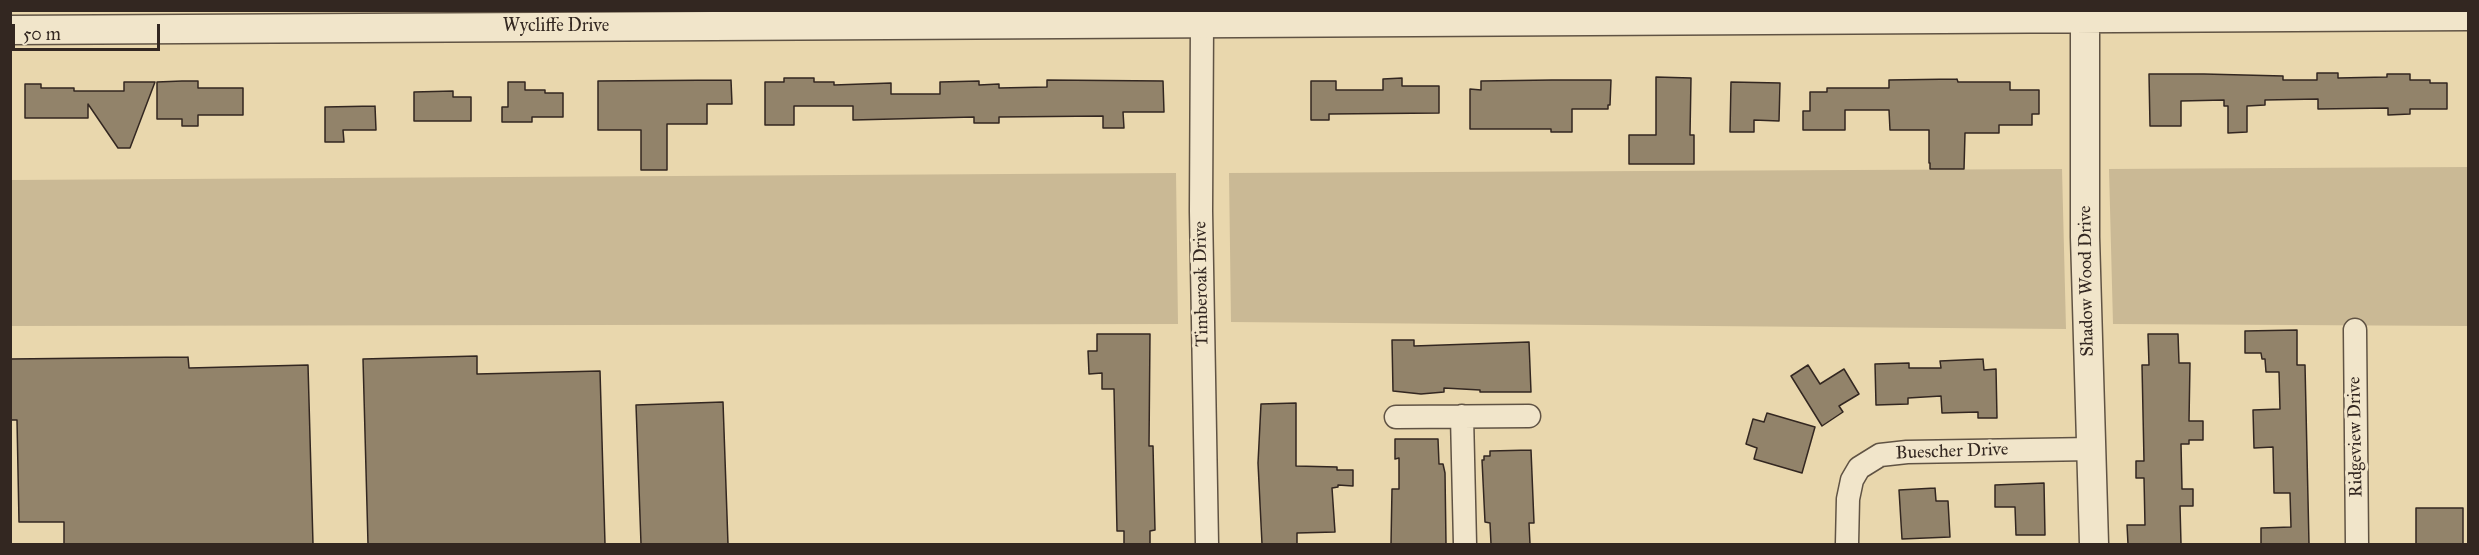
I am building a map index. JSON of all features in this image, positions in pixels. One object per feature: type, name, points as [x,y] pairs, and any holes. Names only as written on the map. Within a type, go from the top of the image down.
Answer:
[{"type":"street","name":"Wycliffe Drive","points":[[10,30],[277,19],[1202,23],[2469,16]]},
{"type":"street","name":"Shadow Wood Drive","points":[[2085,18],[2085,237],[2094,544]]},
{"type":"street","name":"Timberoak Drive","points":[[1202,23],[1201,211],[1207,544]]},
{"type":"street","name":"Ridgeview Drive","points":[[2355,330],[2357,544]]},
{"type":"street","points":[[1462,416],[1465,544]]},
{"type":"street","points":[[1396,417],[1529,416]]},
{"type":"street","name":"Buescher Drive","points":[[1847,544],[1848,499],[1852,480],[1859,468],[1880,455],[1907,452],[2092,449]]},
{"type":"shaded area","points":[[2468,167],[2468,326],[2113,324],[2109,169]]},
{"type":"shaded area","points":[[2062,169],[2066,329],[1231,322],[1229,173]]},
{"type":"shaded area","points":[[1176,173],[1178,324],[11,326],[11,180]]},
{"type":"building","points":[[2317,73],[2338,73],[2338,78],[2410,74],[2410,80],[2447,83],[2447,109],[2410,109],[2410,114],[2388,115],[2388,108],[2318,109],[2318,99],[2265,100],[2265,105],[2247,106],[2247,132],[2228,133],[2228,106],[2224,106],[2224,100],[2181,101],[2181,126],[2150,126],[2149,74],[2283,76],[2283,80],[2317,80]]},
{"type":"building","points":[[1656,77],[1691,78],[1690,135],[1694,135],[1694,164],[1629,164],[1629,135],[1656,135]]},
{"type":"building","points":[[784,78],[814,78],[814,82],[834,82],[834,85],[891,83],[891,94],[940,94],[940,82],[979,81],[979,85],[999,84],[999,88],[1047,87],[1047,80],[1163,81],[1164,112],[1123,112],[1124,128],[1103,128],[1103,116],[999,117],[999,123],[974,123],[974,117],[853,120],[853,106],[794,106],[794,125],[765,125],[765,82],[784,82]]},
{"type":"building","points":[[1402,78],[1402,86],[1439,86],[1439,113],[1329,114],[1329,120],[1311,120],[1311,81],[1336,81],[1336,90],[1383,90],[1383,79]]},
{"type":"building","points":[[1957,79],[1958,82],[2010,82],[2010,90],[2039,90],[2039,114],[2032,114],[2032,125],[1999,125],[1999,133],[1965,133],[1964,169],[1930,169],[1929,130],[1890,130],[1889,110],[1845,110],[1845,130],[1803,130],[1803,111],[1810,111],[1810,92],[1827,92],[1827,88],[1889,88],[1889,80]]},
{"type":"building","points":[[731,80],[732,104],[707,104],[707,124],[667,124],[667,170],[641,170],[641,130],[598,130],[598,81]]},
{"type":"building","points":[[1611,80],[1610,105],[1608,109],[1572,109],[1572,132],[1551,132],[1551,129],[1470,129],[1470,89],[1481,90],[1481,81]]},
{"type":"building","points":[[198,81],[198,88],[243,88],[243,115],[198,115],[198,126],[182,126],[182,119],[157,119],[157,82]]},
{"type":"building","points":[[124,82],[155,82],[130,148],[118,148],[88,104],[88,118],[25,118],[25,84],[41,84],[41,88],[74,88],[74,91],[124,91]]},
{"type":"building","points":[[508,82],[525,82],[525,90],[563,93],[563,117],[532,117],[532,122],[502,122],[502,107],[508,107]]},
{"type":"building","points":[[1731,82],[1780,83],[1779,121],[1754,120],[1754,132],[1730,132]]},
{"type":"building","points":[[453,91],[453,97],[471,97],[471,121],[414,121],[414,92]]},
{"type":"building","points":[[375,106],[376,130],[343,130],[344,142],[325,142],[325,107]]},
{"type":"building","points":[[2297,330],[2297,365],[2305,365],[2309,544],[2261,544],[2261,528],[2291,527],[2290,493],[2274,493],[2273,447],[2254,448],[2253,410],[2280,409],[2279,372],[2266,372],[2265,359],[2262,359],[2261,353],[2245,353],[2245,331]]},
{"type":"building","points":[[1097,334],[1150,334],[1149,446],[1153,446],[1155,530],[1150,531],[1150,544],[1124,544],[1124,531],[1117,531],[1114,389],[1102,389],[1102,373],[1089,374],[1088,351],[1097,351]]},
{"type":"building","points":[[2148,334],[2178,334],[2179,363],[2190,363],[2189,421],[2203,421],[2203,440],[2189,440],[2189,444],[2181,444],[2182,489],[2193,489],[2193,506],[2180,506],[2181,544],[2128,544],[2127,525],[2145,525],[2144,478],[2136,478],[2136,461],[2144,461],[2142,365],[2149,365]]},
{"type":"building","points":[[1392,340],[1414,340],[1414,346],[1529,342],[1531,392],[1480,392],[1480,390],[1444,388],[1444,392],[1421,394],[1393,391]]},
{"type":"building","points":[[477,356],[477,374],[600,371],[605,544],[368,544],[363,359]]},
{"type":"building","points":[[188,357],[189,368],[308,365],[313,544],[64,544],[64,522],[19,522],[17,420],[10,420],[10,359]]},
{"type":"building","points":[[1983,359],[1984,370],[1996,369],[1997,418],[1978,418],[1978,412],[1942,413],[1941,396],[1908,398],[1908,404],[1876,405],[1875,364],[1909,363],[1909,368],[1941,368],[1940,361]]},
{"type":"building","points":[[1808,365],[1820,384],[1844,369],[1859,394],[1839,406],[1843,412],[1822,426],[1791,376]]},
{"type":"building","points":[[723,402],[728,544],[641,544],[636,405]]},
{"type":"building","points":[[1296,403],[1296,466],[1337,467],[1337,470],[1353,470],[1353,486],[1338,485],[1332,488],[1335,532],[1297,533],[1297,544],[1262,544],[1258,463],[1261,404]]},
{"type":"building","points":[[1767,413],[1815,427],[1802,473],[1754,459],[1757,448],[1746,444],[1753,419],[1764,422]]},
{"type":"building","points":[[1395,439],[1438,439],[1439,464],[1443,464],[1445,473],[1446,544],[1391,544],[1392,489],[1399,489],[1399,458],[1395,459]]},
{"type":"building","points":[[1531,450],[1534,523],[1529,523],[1530,544],[1491,544],[1490,523],[1485,522],[1482,460],[1484,456],[1490,456],[1490,451]]},
{"type":"building","points":[[2044,483],[2045,535],[2016,535],[2015,507],[1995,507],[1995,485]]},
{"type":"building","points":[[1935,488],[1936,501],[1948,501],[1950,537],[1902,539],[1899,490]]},
{"type":"building","points":[[2416,508],[2463,508],[2463,544],[2416,544]]}]
